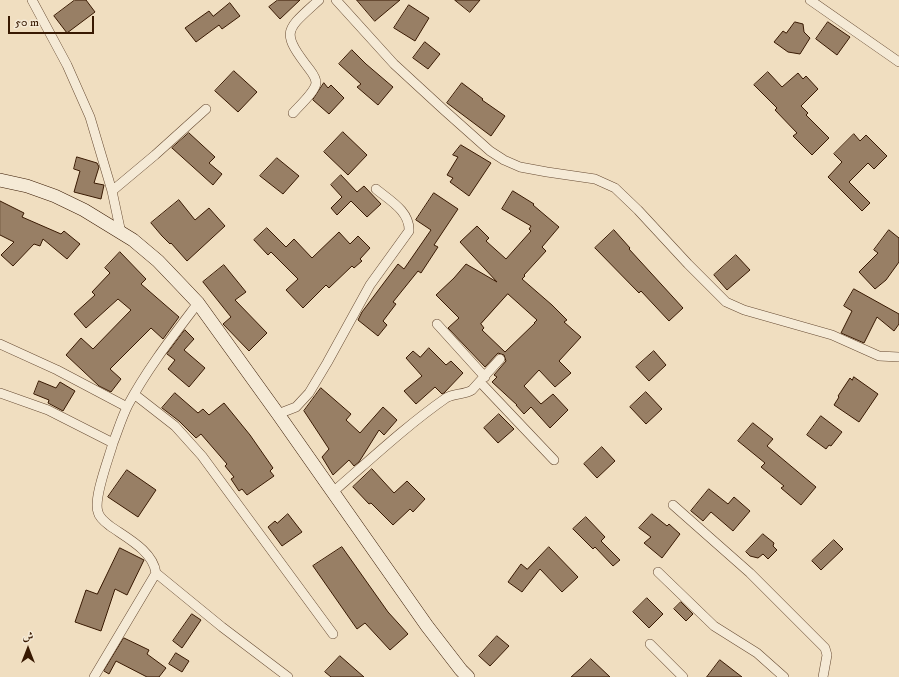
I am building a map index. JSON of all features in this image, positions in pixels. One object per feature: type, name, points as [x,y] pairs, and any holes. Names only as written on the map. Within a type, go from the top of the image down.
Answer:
[{"type":"main road","points":[[0,180],[27,186],[55,196],[84,210],[133,240],[158,261],[198,303],[427,626],[468,677]]},
{"type":"street","points":[[32,0],[66,65],[90,117],[112,191],[121,233]]},
{"type":"street","points":[[293,113],[315,88],[316,82],[314,75],[294,49],[290,37],[290,30],[293,24],[319,0]]},
{"type":"street","points":[[336,0],[394,64],[444,110],[504,160],[520,167],[595,179],[614,188],[638,210],[726,302],[744,310],[832,335],[878,356],[899,357]]},
{"type":"street","points":[[810,0],[899,62]]},
{"type":"street","points":[[112,191],[206,109]]},
{"type":"street","points":[[278,414],[296,407],[309,393],[370,285],[409,230],[407,217],[400,208],[376,189]]},
{"type":"street","points":[[198,303],[168,343],[127,407],[99,490],[97,501],[98,513],[106,523],[143,550],[152,560],[156,573],[222,627],[288,677]]},
{"type":"street","points":[[437,324],[554,460]]},
{"type":"street","points":[[0,344],[57,370],[127,407]]},
{"type":"street","points":[[333,492],[413,422],[448,397],[467,394],[483,379],[500,359]]},
{"type":"street","points":[[0,392],[48,410],[114,443]]},
{"type":"street","points":[[134,394],[175,426],[202,456],[333,634]]},
{"type":"street","points":[[673,505],[750,574],[825,648],[827,655],[823,677]]},
{"type":"street","points":[[658,572],[714,626],[757,654],[784,677]]},
{"type":"street","points":[[94,677],[156,573]]},
{"type":"street","points":[[650,644],[683,677]]},
{"type":"building","points":[[75,0],[86,0],[95,12],[67,33],[54,16]]},
{"type":"building","points":[[278,0],[300,0],[280,19],[269,7]]},
{"type":"building","points":[[357,0],[400,0],[375,21]]},
{"type":"building","points":[[455,0],[480,0],[470,12]]},
{"type":"building","points":[[230,3],[240,16],[222,29],[219,25],[196,42],[185,28],[209,11],[213,16]]},
{"type":"building","points":[[409,5],[429,18],[415,41],[394,28]]},
{"type":"building","points":[[795,22],[803,24],[804,32],[810,38],[800,54],[788,52],[774,42],[783,31],[786,33]]},
{"type":"building","points":[[828,22],[850,37],[837,55],[816,39]]},
{"type":"building","points":[[425,42],[440,54],[428,69],[413,58]]},
{"type":"building","points":[[352,50],[393,87],[378,105],[357,87],[361,84],[339,64]]},
{"type":"building","points":[[234,71],[257,92],[238,112],[215,91]]},
{"type":"building","points":[[768,72],[782,87],[798,73],[803,79],[806,76],[818,89],[801,106],[808,113],[806,115],[829,138],[812,155],[793,136],[797,133],[775,110],[777,108],[754,85]]},
{"type":"building","points":[[324,83],[328,88],[331,85],[344,98],[329,114],[313,100]]},
{"type":"building","points":[[462,83],[483,99],[482,100],[505,116],[491,136],[447,103]]},
{"type":"building","points":[[343,132],[367,155],[348,175],[324,152]]},
{"type":"building","points":[[189,133],[215,157],[209,163],[222,174],[213,185],[172,148]]},
{"type":"building","points":[[854,134],[860,141],[866,135],[887,156],[874,169],[868,163],[849,182],[870,203],[862,211],[828,177],[842,162],[834,154]]},
{"type":"building","points":[[461,145],[491,163],[469,196],[450,182],[453,178],[447,175],[458,157],[453,155]]},
{"type":"building","points":[[77,157],[97,163],[99,167],[94,183],[104,185],[101,199],[74,192],[80,171],[74,169]]},
{"type":"building","points":[[277,158],[299,176],[283,194],[260,176]]},
{"type":"building","points":[[341,175],[357,192],[364,186],[381,204],[367,217],[351,201],[337,215],[331,208],[342,197],[331,185]]},
{"type":"building","points":[[513,191],[534,204],[533,205],[559,227],[542,247],[546,251],[522,279],[552,305],[567,320],[564,322],[581,337],[559,361],[571,373],[555,387],[539,370],[524,386],[541,404],[553,394],[568,410],[550,428],[531,407],[524,414],[517,405],[492,382],[497,377],[494,375],[506,361],[504,355],[498,353],[485,367],[448,328],[459,318],[436,295],[466,264],[497,282],[460,242],[477,226],[489,238],[486,241],[506,259],[531,231],[529,229],[531,226],[502,209]],"holes":[[[508,294],[537,320],[505,352],[482,330],[484,328],[481,324]]]},
{"type":"building","points":[[434,193],[458,209],[434,245],[438,247],[421,273],[418,271],[393,302],[396,304],[383,321],[387,325],[378,336],[358,320],[362,312],[398,264],[404,269],[431,230],[416,220]]},
{"type":"building","points":[[179,200],[195,220],[209,208],[225,226],[187,261],[151,223]]},
{"type":"building","points":[[0,201],[24,213],[22,217],[61,234],[64,231],[80,244],[67,259],[43,239],[40,246],[34,244],[13,266],[1,255],[14,242],[0,235]]},
{"type":"building","points":[[267,228],[286,247],[294,239],[312,258],[339,232],[350,244],[358,236],[370,248],[360,259],[362,261],[354,268],[352,266],[329,288],[326,285],[303,308],[286,290],[298,279],[271,252],[268,255],[254,240]]},
{"type":"building","points":[[614,230],[630,248],[629,249],[683,308],[669,321],[641,291],[639,293],[595,248]]},
{"type":"building","points":[[889,230],[899,238],[899,262],[886,280],[875,289],[859,272],[878,253],[874,250]]},
{"type":"building","points":[[120,252],[146,279],[141,284],[179,317],[163,339],[151,328],[110,369],[121,379],[111,392],[99,386],[66,355],[81,338],[93,349],[131,310],[118,299],[86,328],[74,314],[95,295],[92,292],[110,273],[105,268]]},
{"type":"building","points":[[736,255],[750,270],[727,290],[714,275]]},
{"type":"building","points":[[224,265],[246,292],[235,300],[267,333],[249,351],[223,324],[231,317],[203,282]]},
{"type":"building","points":[[854,289],[899,314],[899,324],[894,331],[877,317],[864,343],[841,333],[852,311],[844,306]]},
{"type":"building","points":[[185,330],[194,339],[184,350],[205,368],[189,387],[168,369],[175,360],[167,354]]},
{"type":"building","points":[[429,348],[446,365],[451,361],[463,373],[444,393],[442,394],[435,387],[416,404],[404,391],[422,376],[406,358],[413,351],[420,357]]},
{"type":"building","points":[[654,351],[666,365],[649,381],[636,367]]},
{"type":"building","points":[[854,377],[878,394],[859,422],[834,405],[850,378],[852,380]]},
{"type":"building","points":[[39,381],[56,388],[60,382],[75,391],[63,411],[48,403],[49,400],[34,394]]},
{"type":"building","points":[[321,388],[351,414],[346,420],[360,433],[383,407],[397,420],[384,435],[379,430],[359,462],[354,466],[349,460],[333,475],[322,457],[329,449],[304,411]]},
{"type":"building","points":[[646,392],[662,409],[646,424],[630,407]]},
{"type":"building","points":[[175,393],[198,413],[203,409],[209,415],[224,403],[250,435],[273,468],[270,471],[274,476],[247,495],[242,489],[239,491],[231,479],[234,477],[225,466],[227,464],[201,434],[196,438],[179,421],[162,408]]},
{"type":"building","points":[[499,414],[514,429],[498,443],[484,428]]},
{"type":"building","points":[[821,416],[842,432],[831,446],[829,445],[826,449],[807,435]]},
{"type":"building","points":[[753,423],[773,439],[767,446],[816,487],[801,505],[781,488],[784,486],[761,467],[765,463],[738,441]]},
{"type":"building","points":[[602,447],[615,461],[597,478],[584,464]]},
{"type":"building","points":[[372,469],[394,493],[407,481],[425,499],[413,512],[410,509],[393,525],[371,503],[369,504],[353,487]]},
{"type":"building","points":[[127,470],[156,490],[138,517],[108,497]]},
{"type":"building","points":[[709,489],[728,504],[734,497],[750,511],[733,531],[711,512],[703,521],[691,511]]},
{"type":"building","points":[[288,514],[302,532],[282,546],[268,527],[275,521],[277,523]]},
{"type":"building","points":[[652,514],[667,526],[669,524],[680,534],[662,558],[644,543],[651,537],[639,528]]},
{"type":"building","points":[[586,517],[605,537],[601,541],[620,560],[613,566],[595,547],[593,549],[573,529]]},
{"type":"building","points":[[763,534],[774,543],[773,546],[777,550],[768,559],[763,554],[758,558],[750,556],[746,552]]},
{"type":"building","points":[[834,540],[843,549],[821,570],[812,561]]},
{"type":"building","points":[[342,547],[388,612],[408,634],[390,650],[365,623],[357,629],[313,566]]},
{"type":"building","points":[[549,547],[578,577],[562,592],[540,569],[522,592],[508,582],[521,564],[527,569]]},
{"type":"building","points":[[120,548],[144,560],[127,595],[115,589],[101,631],[75,622],[86,590],[97,594]]},
{"type":"building","points":[[647,598],[663,614],[649,628],[633,612]]},
{"type":"building","points":[[681,602],[693,614],[686,621],[674,609]]},
{"type":"building","points":[[192,614],[201,620],[182,648],[173,641]]},
{"type":"building","points":[[497,636],[509,646],[490,666],[479,656]]},
{"type":"building","points":[[124,638],[149,650],[147,654],[166,668],[159,677],[147,677],[116,661],[109,674],[104,671]]},
{"type":"building","points":[[176,653],[189,661],[182,672],[169,664]]},
{"type":"building","points":[[340,656],[364,677],[331,677],[325,672]]},
{"type":"building","points":[[591,659],[610,677],[571,677],[580,669]]},
{"type":"building","points":[[720,660],[742,677],[707,677]]}]
